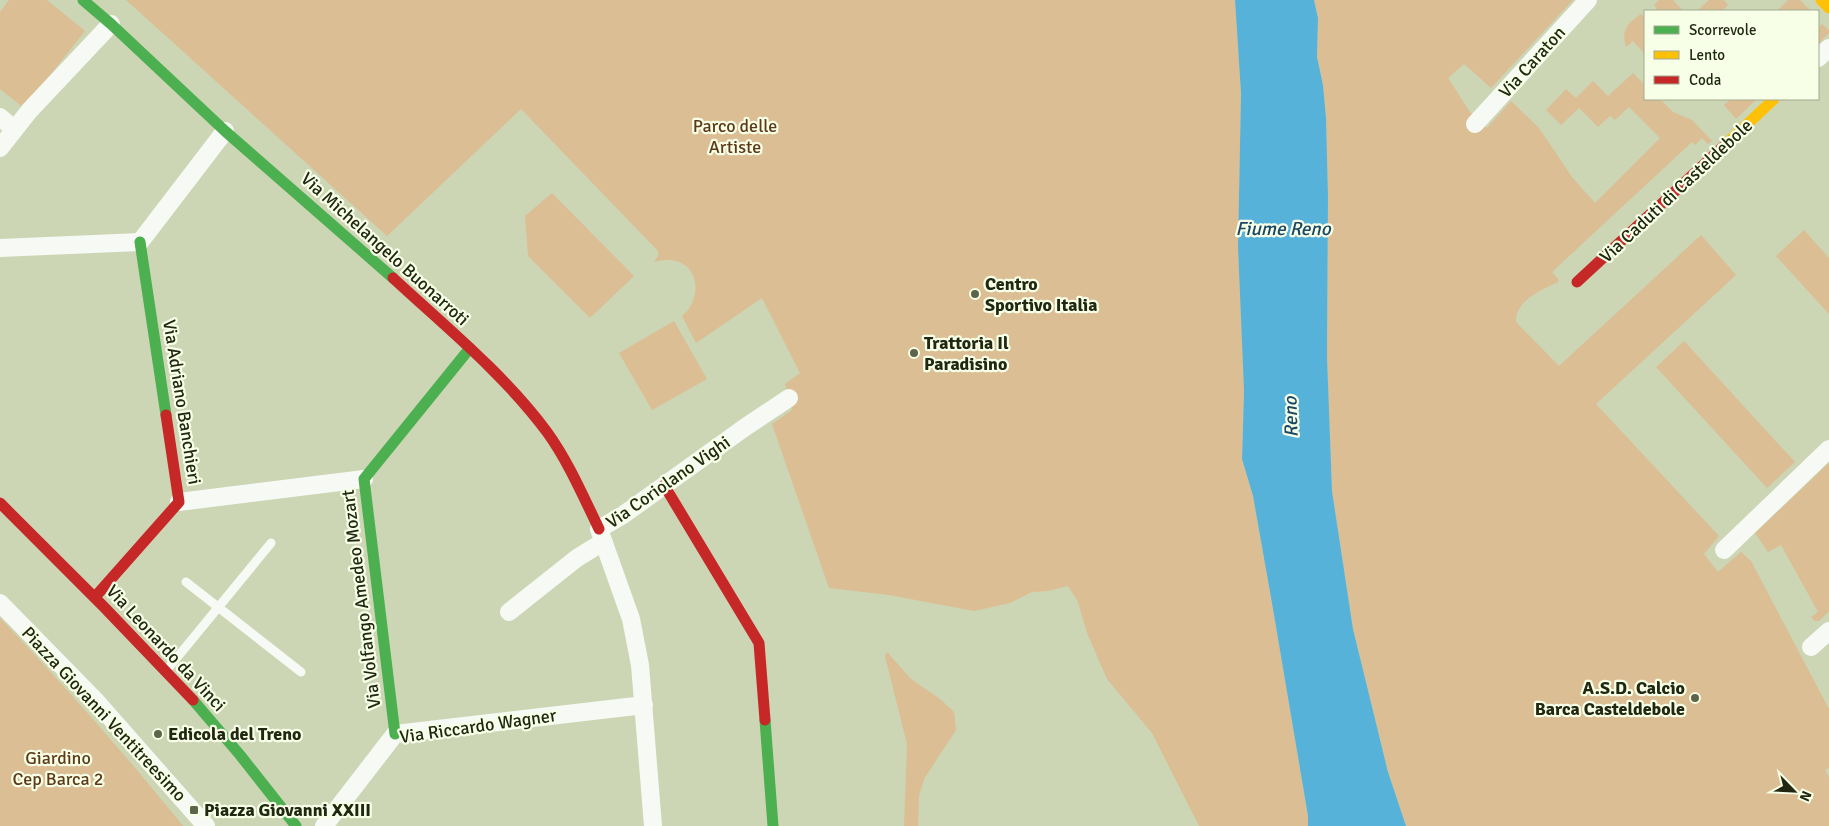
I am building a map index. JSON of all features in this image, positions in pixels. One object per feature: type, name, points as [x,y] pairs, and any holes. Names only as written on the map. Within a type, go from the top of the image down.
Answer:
[{"type":"street","name":"Via Michelangelo Buonarroti","points":[[83,0],[225,131],[366,254],[496,372],[522,400],[547,432],[569,468],[601,535]]},
{"type":"street","name":"Via Caraton","points":[[1475,124],[1588,0]]},
{"type":"street","points":[[1821,0],[1829,8]]},
{"type":"street","points":[[0,148],[30,110],[111,24]]},
{"type":"street","points":[[1819,57],[1829,48]]},
{"type":"street","name":"Via Caduti di Casteldebole","points":[[1577,282],[1773,100]]},
{"type":"street","points":[[0,117],[14,129]]},
{"type":"street","points":[[0,248],[140,242],[225,131]]},
{"type":"street","name":"Via Adriano Banchieri","points":[[95,597],[179,502],[140,242]]},
{"type":"street","name":"Via Volfango Amedeo Mozart","points":[[395,734],[364,479],[470,348]]},
{"type":"street","name":"Via Coriolano Vighi","points":[[653,826],[640,665],[631,619],[601,535],[623,515],[788,398]]},
{"type":"street","points":[[1724,550],[1829,450]]},
{"type":"street","points":[[179,502],[364,479]]},
{"type":"street","points":[[664,485],[759,643],[773,826]]},
{"type":"street","name":"Via Leonardo da Vinci","points":[[0,503],[95,597],[166,671],[234,747],[296,826]]},
{"type":"street","points":[[509,612],[577,558],[601,535]]},
{"type":"street","name":"Piazza Giovanni Ventitreesimo","points":[[0,603],[95,700],[206,826]]},
{"type":"street","points":[[1811,647],[1829,631]]},
{"type":"street","name":"Via Riccardo Wagner","points":[[324,826],[395,734],[644,705]]},
{"type":"lane","points":[[166,671],[271,543]]},
{"type":"lane","points":[[186,582],[302,672]]},
{"type":"green space","points":[[9,0],[47,0],[85,31],[24,108],[0,89],[0,12]]},
{"type":"green space","name":"Parco delle Artiste","points":[[126,0],[1235,0],[1241,93],[1238,247],[1244,391],[1242,459],[1253,496],[1308,816],[1308,826],[1199,826],[1152,733],[1107,679],[1087,633],[1078,602],[1068,586],[1048,591],[1032,592],[1010,603],[974,611],[889,595],[829,588],[772,424],[792,410],[785,384],[800,373],[762,298],[696,343],[682,316],[688,310],[695,296],[695,280],[692,272],[686,266],[676,261],[654,262],[658,256],[658,251],[521,109],[387,236]]},
{"type":"green space","points":[[1314,0],[1573,0],[1491,88],[1464,64],[1448,78],[1470,112],[1487,128],[1511,101],[1539,128],[1572,177],[1595,203],[1660,138],[1629,107],[1615,120],[1610,116],[1598,127],[1579,108],[1561,125],[1546,110],[1566,89],[1576,98],[1593,81],[1608,96],[1633,73],[1644,84],[1644,100],[1661,100],[1673,112],[1692,120],[1712,141],[1708,144],[1702,138],[1695,145],[1692,142],[1552,272],[1559,280],[1558,282],[1537,292],[1525,302],[1517,314],[1516,322],[1559,366],[1701,235],[1736,275],[1596,404],[1719,536],[1704,554],[1718,572],[1741,552],[1751,561],[1829,709],[1829,768],[1825,770],[1829,777],[1829,826],[1406,826],[1388,772],[1353,629],[1332,491],[1327,356],[1328,196],[1326,118],[1323,85],[1317,57],[1318,18]]},
{"type":"green space","points":[[1659,0],[1673,0],[1682,10],[1657,10],[1654,5]]},
{"type":"green space","points":[[1709,0],[1724,0],[1728,5],[1723,10],[1698,10]]},
{"type":"green space","points":[[1788,0],[1800,0],[1810,10],[1778,10]]},
{"type":"green space","points":[[1641,14],[1644,17],[1644,53],[1633,41],[1626,47],[1625,31],[1632,21]]},
{"type":"green space","points":[[1822,24],[1829,30],[1829,33],[1819,43],[1819,27]]},
{"type":"green space","points":[[1730,100],[1756,100],[1736,119],[1724,105]]},
{"type":"green space","points":[[552,193],[634,276],[590,318],[528,256],[525,216]]},
{"type":"green space","points":[[1804,230],[1829,258],[1829,314],[1776,256]]},
{"type":"green space","points":[[674,321],[707,379],[652,410],[619,353]]},
{"type":"green space","points":[[1684,341],[1795,462],[1767,488],[1656,367]]},
{"type":"green space","points":[[1829,463],[1829,611],[1819,621],[1815,621],[1811,617],[1818,612],[1781,545],[1768,552],[1755,533]]},
{"type":"green space","name":"Giardino Cep Barca 2","points":[[0,618],[94,720],[183,826],[0,826]]},
{"type":"green space","points":[[887,652],[911,679],[940,699],[954,712],[956,730],[924,779],[919,796],[918,826],[904,826],[907,744],[885,656]]},
{"type":"water","name":"Fiume Reno","points":[[1235,0],[1314,0],[1318,18],[1317,57],[1323,85],[1326,118],[1328,196],[1327,356],[1332,491],[1353,629],[1388,772],[1406,826],[1308,826],[1308,816],[1253,496],[1242,459],[1244,391],[1238,247],[1241,93]]},
{"type":"traffic: fast","points":[[83,0],[225,131],[393,278]]},
{"type":"traffic: fast","points":[[140,242],[166,415]]},
{"type":"traffic: fast","points":[[395,734],[364,479],[470,348]]},
{"type":"traffic: fast","points":[[193,700],[240,755],[296,826]]},
{"type":"traffic: fast","points":[[765,720],[773,826]]},
{"type":"traffic: slow","points":[[1821,0],[1829,8]]},
{"type":"traffic: slow","points":[[1725,145],[1773,100]]},
{"type":"traffic: jam","points":[[1577,282],[1725,145]]},
{"type":"traffic: jam","points":[[393,278],[493,370],[530,410],[562,455],[599,529]]},
{"type":"traffic: jam","points":[[95,597],[179,502],[166,415]]},
{"type":"traffic: jam","points":[[664,485],[759,643],[765,720]]},
{"type":"traffic: jam","points":[[0,503],[104,607],[193,700]]},
{"type":"place","name":"Centro Sportivo Italia","points":[[975,294]]},
{"type":"place","name":"Trattoria Il Paradisino","points":[[914,353]]},
{"type":"place","name":"A.S.D. Calcio Barca Casteldebole","points":[[1695,698]]},
{"type":"place","name":"Edicola del Treno","points":[[158,734]]},
{"type":"place","name":"Piazza Giovanni XXIII","points":[[194,810]]},
{"type":"water label","name":"Reno","points":[[1290,417]]}]
